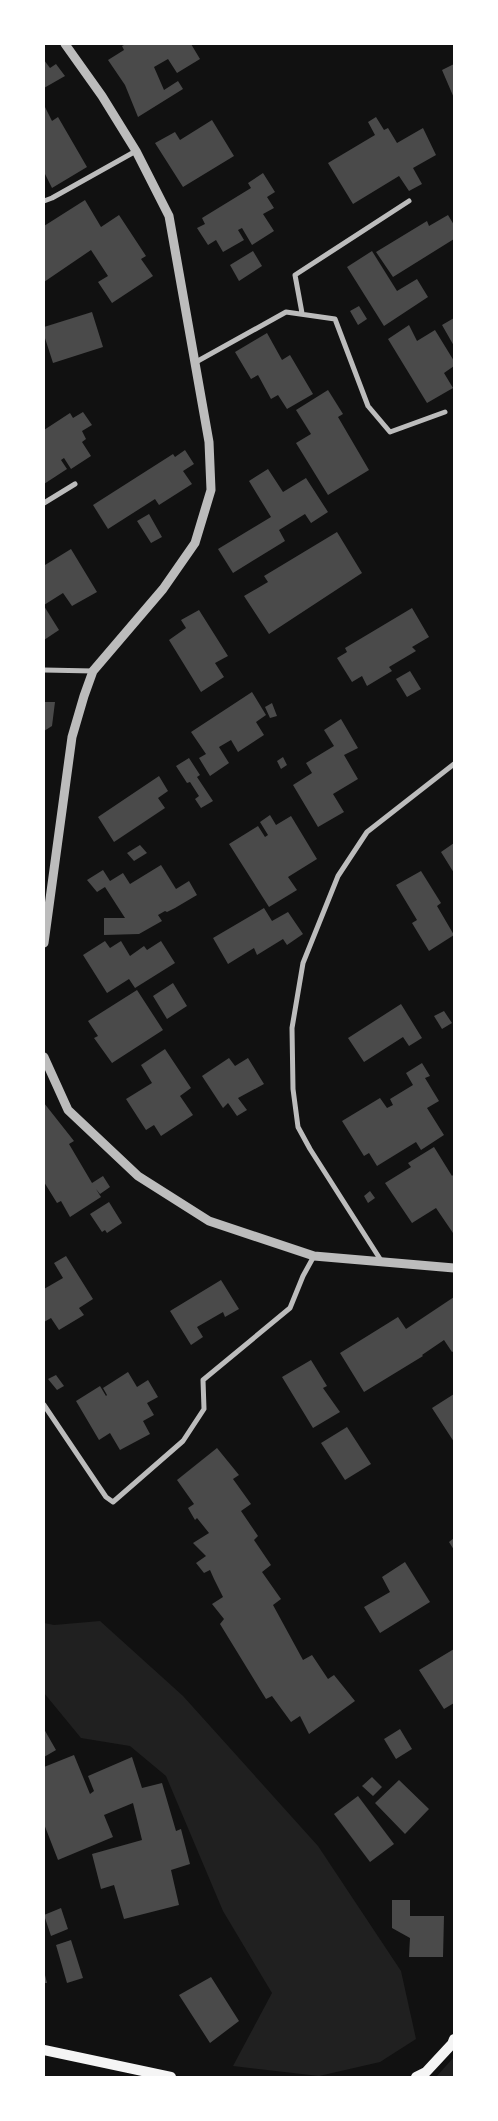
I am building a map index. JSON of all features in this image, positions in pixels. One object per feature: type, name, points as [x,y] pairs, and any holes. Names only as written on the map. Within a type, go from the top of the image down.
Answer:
[{"type":"main road","points":[[416,2077],[426,2072],[454,2039]]},
{"type":"main road","points":[[44,2050],[171,2077]]},
{"type":"street","points":[[44,943],[72,737],[84,696],[94,671],[163,590],[195,543],[210,490],[209,442],[169,216],[136,151],[102,96],[65,44]]},
{"type":"street","points":[[44,201],[136,151]]},
{"type":"street","points":[[302,313],[295,275],[409,201]]},
{"type":"street","points":[[196,362],[286,312],[335,318],[368,406],[390,432],[445,412]]},
{"type":"street","points":[[44,503],[75,484]]},
{"type":"street","points":[[44,670],[94,671]]},
{"type":"street","points":[[382,1262],[298,1127],[293,1089],[292,1028],[303,963],[338,876],[367,832],[454,764]]},
{"type":"street","points":[[44,1057],[68,1110],[138,1176],[209,1221],[314,1256],[454,1268]]},
{"type":"street","points":[[44,1405],[106,1497],[113,1502],[183,1442],[204,1409],[203,1380],[290,1308],[303,1276],[314,1256]]},
{"type":"shaded area","points":[[100,1621],[183,1696],[318,1846],[401,1971],[416,2039],[380,2062],[319,2076],[233,2066],[272,1993],[223,1911],[166,1776],[130,1746],[81,1738],[44,1693],[44,1623],[54,1625]]},
{"type":"shaded area","points":[[454,2057],[454,2077],[436,2077]]},
{"type":"building","points":[[126,44],[191,44],[200,59],[177,73],[168,59],[154,67],[164,90],[178,81],[183,89],[138,117],[125,85],[108,60],[124,50],[122,46]]},
{"type":"building","points":[[44,60],[50,68],[56,64],[65,76],[44,88]]},
{"type":"building","points":[[454,64],[454,98],[442,70]]},
{"type":"building","points":[[44,105],[52,121],[58,117],[87,167],[52,188],[44,172]]},
{"type":"building","points":[[376,117],[384,130],[388,128],[397,143],[423,128],[436,155],[413,168],[422,184],[409,191],[399,176],[353,204],[328,163],[375,135],[368,122]]},
{"type":"building","points":[[212,120],[234,156],[183,187],[155,143],[175,132],[180,140]]},
{"type":"building","points":[[263,173],[275,192],[267,197],[274,208],[263,214],[274,231],[252,245],[242,228],[238,230],[244,240],[223,252],[216,240],[208,245],[197,228],[205,224],[202,218],[251,188],[248,183]]},
{"type":"building","points":[[85,200],[101,227],[119,215],[146,256],[141,259],[153,276],[112,303],[98,282],[108,276],[91,250],[44,282],[44,226]]},
{"type":"building","points":[[448,215],[454,225],[454,239],[393,277],[376,252],[427,221],[429,226]]},
{"type":"building","points":[[253,251],[262,266],[239,281],[230,265]]},
{"type":"building","points":[[372,251],[397,291],[417,279],[428,297],[384,326],[347,267]]},
{"type":"building","points":[[359,306],[367,319],[358,325],[350,311]]},
{"type":"building","points":[[92,312],[103,347],[53,363],[44,335],[44,327]]},
{"type":"building","points":[[454,318],[454,346],[442,325]]},
{"type":"building","points":[[409,325],[417,341],[435,330],[454,361],[454,366],[444,373],[453,388],[427,403],[388,339]]},
{"type":"building","points":[[267,333],[282,360],[290,355],[313,394],[287,409],[278,395],[271,399],[258,375],[251,379],[235,352]]},
{"type":"building","points":[[328,390],[343,414],[338,417],[369,470],[328,495],[296,443],[311,434],[296,410]]},
{"type":"building","points":[[83,412],[92,425],[82,431],[86,439],[82,442],[91,456],[71,469],[64,458],[61,460],[67,469],[44,484],[44,430],[70,413],[73,418]]},
{"type":"building","points":[[185,450],[194,464],[183,471],[192,484],[159,505],[155,499],[108,529],[93,505],[173,454],[175,457]]},
{"type":"building","points":[[268,469],[283,492],[306,478],[328,512],[311,523],[305,514],[279,530],[285,541],[233,573],[218,549],[271,517],[249,481]]},
{"type":"building","points":[[149,514],[162,537],[151,543],[137,521]]},
{"type":"building","points":[[337,532],[362,573],[269,634],[244,596],[268,582],[264,576]]},
{"type":"building","points":[[71,549],[97,592],[72,606],[63,593],[44,605],[44,563],[45,565]]},
{"type":"building","points":[[44,606],[59,630],[44,640]]},
{"type":"building","points":[[412,608],[429,637],[412,647],[416,651],[389,667],[392,671],[367,686],[362,676],[352,682],[337,658],[347,652],[345,648]]},
{"type":"building","points":[[199,610],[228,656],[215,663],[224,677],[201,692],[169,640],[186,628],[181,620]]},
{"type":"building","points":[[410,671],[421,689],[407,697],[396,679]]},
{"type":"building","points":[[252,692],[266,715],[256,722],[264,735],[238,752],[231,740],[219,747],[229,763],[210,776],[199,758],[206,754],[191,732]]},
{"type":"building","points":[[44,702],[55,702],[52,726],[44,731]]},
{"type":"building","points":[[272,703],[277,716],[270,718],[265,707]]},
{"type":"building","points":[[341,719],[358,748],[344,755],[358,779],[333,794],[344,812],[318,827],[293,785],[312,773],[306,763],[334,746],[324,730]]},
{"type":"building","points":[[283,757],[287,765],[281,769],[277,761]]},
{"type":"building","points":[[189,758],[200,775],[197,777],[213,801],[201,808],[195,799],[199,796],[190,782],[187,783],[176,766]]},
{"type":"building","points":[[159,776],[168,791],[158,798],[165,808],[114,842],[98,817]]},
{"type":"building","points":[[270,815],[276,825],[291,816],[317,859],[288,877],[297,890],[269,907],[229,844],[258,826],[265,837],[268,835],[260,822]]},
{"type":"building","points":[[454,843],[454,873],[441,852]]},
{"type":"building","points":[[140,845],[147,853],[134,861],[127,853]]},
{"type":"building","points":[[161,865],[176,889],[189,881],[197,895],[175,908],[158,915],[162,921],[139,934],[104,935],[104,918],[125,918],[105,887],[97,892],[87,880],[103,870],[110,881],[123,873],[130,884]]},
{"type":"building","points":[[421,871],[441,903],[437,906],[454,935],[429,951],[412,923],[417,920],[396,885]]},
{"type":"building","points":[[264,908],[272,921],[288,912],[303,934],[287,945],[283,939],[257,955],[254,948],[228,964],[213,938]]},
{"type":"building","points":[[105,941],[110,948],[121,941],[130,956],[144,946],[147,950],[161,941],[175,963],[135,988],[129,979],[107,993],[83,955]]},
{"type":"building","points":[[173,983],[187,1006],[167,1019],[153,996]]},
{"type":"building","points":[[137,990],[163,1030],[112,1063],[94,1038],[98,1036],[88,1021]]},
{"type":"building","points":[[401,1004],[422,1038],[409,1046],[403,1037],[364,1062],[348,1038]]},
{"type":"building","points":[[444,1011],[452,1023],[442,1029],[434,1016]]},
{"type":"building","points":[[165,1049],[191,1088],[180,1096],[193,1115],[161,1136],[154,1125],[146,1130],[126,1099],[152,1083],[141,1065]]},
{"type":"building","points":[[229,1058],[235,1066],[248,1058],[264,1084],[238,1098],[247,1110],[237,1116],[228,1103],[223,1108],[202,1076]]},
{"type":"building","points":[[422,1063],[430,1076],[425,1078],[439,1101],[427,1108],[444,1135],[421,1150],[416,1142],[377,1166],[369,1153],[364,1156],[342,1121],[380,1098],[387,1108],[393,1105],[390,1099],[413,1085],[406,1073]]},
{"type":"building","points":[[44,1103],[74,1141],[69,1144],[92,1183],[103,1176],[110,1187],[100,1194],[96,1189],[101,1197],[70,1217],[61,1201],[57,1203],[44,1182]]},
{"type":"building","points":[[434,1147],[452,1176],[454,1174],[453,1233],[436,1208],[412,1223],[385,1183],[411,1167],[408,1163]]},
{"type":"building","points":[[370,1191],[375,1198],[368,1203],[364,1196]]},
{"type":"building","points":[[109,1202],[122,1223],[107,1233],[105,1230],[102,1232],[90,1214]]},
{"type":"building","points":[[66,1256],[93,1299],[79,1308],[84,1315],[59,1330],[51,1318],[44,1322],[44,1289],[63,1278],[54,1263]]},
{"type":"building","points":[[221,1280],[239,1309],[225,1317],[223,1312],[197,1327],[203,1337],[191,1345],[170,1311]]},
{"type":"building","points":[[454,1297],[454,1351],[452,1352],[444,1340],[423,1356],[364,1392],[340,1353],[398,1317],[406,1329]]},
{"type":"building","points":[[311,1360],[327,1386],[323,1388],[340,1412],[313,1428],[282,1377]]},
{"type":"building","points":[[128,1372],[137,1387],[148,1380],[158,1397],[147,1403],[154,1415],[143,1421],[150,1434],[120,1450],[110,1433],[99,1440],[76,1401],[100,1386],[106,1396],[103,1388]]},
{"type":"building","points":[[56,1375],[64,1386],[57,1390],[48,1379]]},
{"type":"building","points":[[454,1394],[454,1442],[432,1408]]},
{"type":"building","points":[[347,1427],[371,1464],[345,1480],[321,1443]]},
{"type":"building","points":[[217,1448],[239,1475],[233,1479],[251,1504],[241,1511],[258,1536],[254,1540],[271,1565],[262,1572],[281,1599],[273,1605],[303,1660],[312,1655],[328,1679],[334,1675],[355,1701],[309,1734],[300,1716],[291,1722],[272,1696],[266,1699],[220,1624],[224,1619],[212,1604],[223,1597],[210,1570],[204,1573],[196,1563],[206,1556],[193,1543],[209,1533],[197,1518],[195,1520],[188,1508],[194,1504],[177,1480]]},
{"type":"building","points":[[454,1538],[454,1550],[449,1542]]},
{"type":"building","points":[[405,1562],[430,1602],[380,1633],[364,1607],[390,1592],[382,1577]]},
{"type":"building","points":[[454,1649],[454,1703],[444,1709],[419,1670]]},
{"type":"building","points":[[44,1729],[56,1750],[44,1757]]},
{"type":"building","points":[[400,1729],[412,1749],[396,1759],[384,1739]]},
{"type":"building","points":[[74,1755],[90,1794],[94,1791],[88,1776],[132,1757],[142,1788],[162,1783],[176,1831],[181,1829],[190,1864],[171,1870],[179,1905],[124,1919],[114,1885],[101,1889],[92,1854],[142,1840],[133,1803],[104,1815],[113,1837],[58,1860],[44,1824],[44,1767]]},
{"type":"building","points":[[372,1777],[382,1787],[373,1796],[362,1786]]},
{"type":"building","points":[[399,1780],[429,1809],[405,1834],[375,1803]]},
{"type":"building","points":[[358,1796],[394,1844],[370,1862],[334,1814]]},
{"type":"building","points":[[392,1900],[410,1900],[410,1916],[444,1916],[443,1957],[409,1957],[410,1938],[392,1928]]},
{"type":"building","points":[[61,1908],[68,1929],[51,1936],[44,1915]]},
{"type":"building","points":[[71,1940],[83,1978],[67,1983],[56,1945]]},
{"type":"building","points":[[44,1971],[47,1983],[44,1983]]},
{"type":"building","points":[[211,1977],[239,2021],[210,2043],[179,1995]]}]
